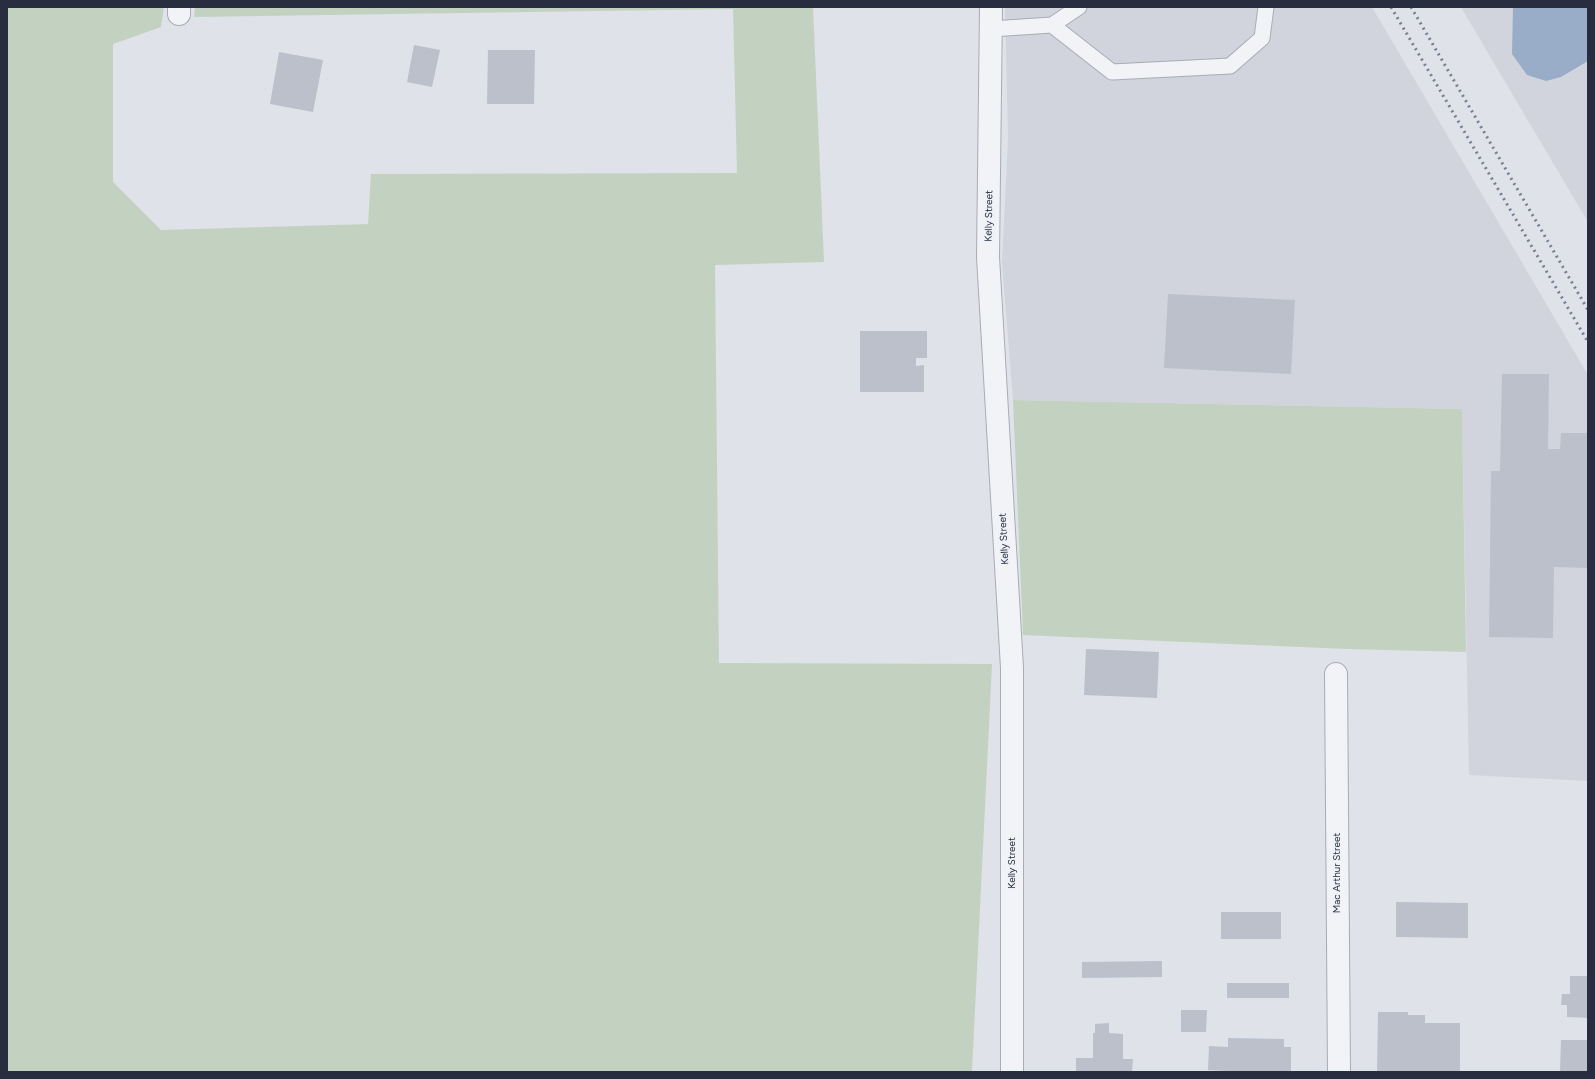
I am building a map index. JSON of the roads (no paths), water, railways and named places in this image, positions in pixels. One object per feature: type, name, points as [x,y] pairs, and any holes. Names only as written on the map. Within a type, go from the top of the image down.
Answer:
[{"type":"street","name":"Kelly Street","points":[[991,7],[988,256],[1012,668],[1012,1072]]},
{"type":"street","name":"Mac Arthur Street","points":[[1336,674],[1339,1072]]},
{"type":"lane","points":[[991,29],[1052,24],[1079,7]]},
{"type":"lane","points":[[1052,24],[1112,72],[1230,66],[1262,38],[1266,7]]},
{"type":"water","points":[[1513,7],[1588,7],[1588,61],[1561,77],[1546,81],[1527,75],[1512,54]]},
{"type":"railway","points":[[1391,7],[1588,342]]},
{"type":"railway","points":[[1411,7],[1588,310]]}]
